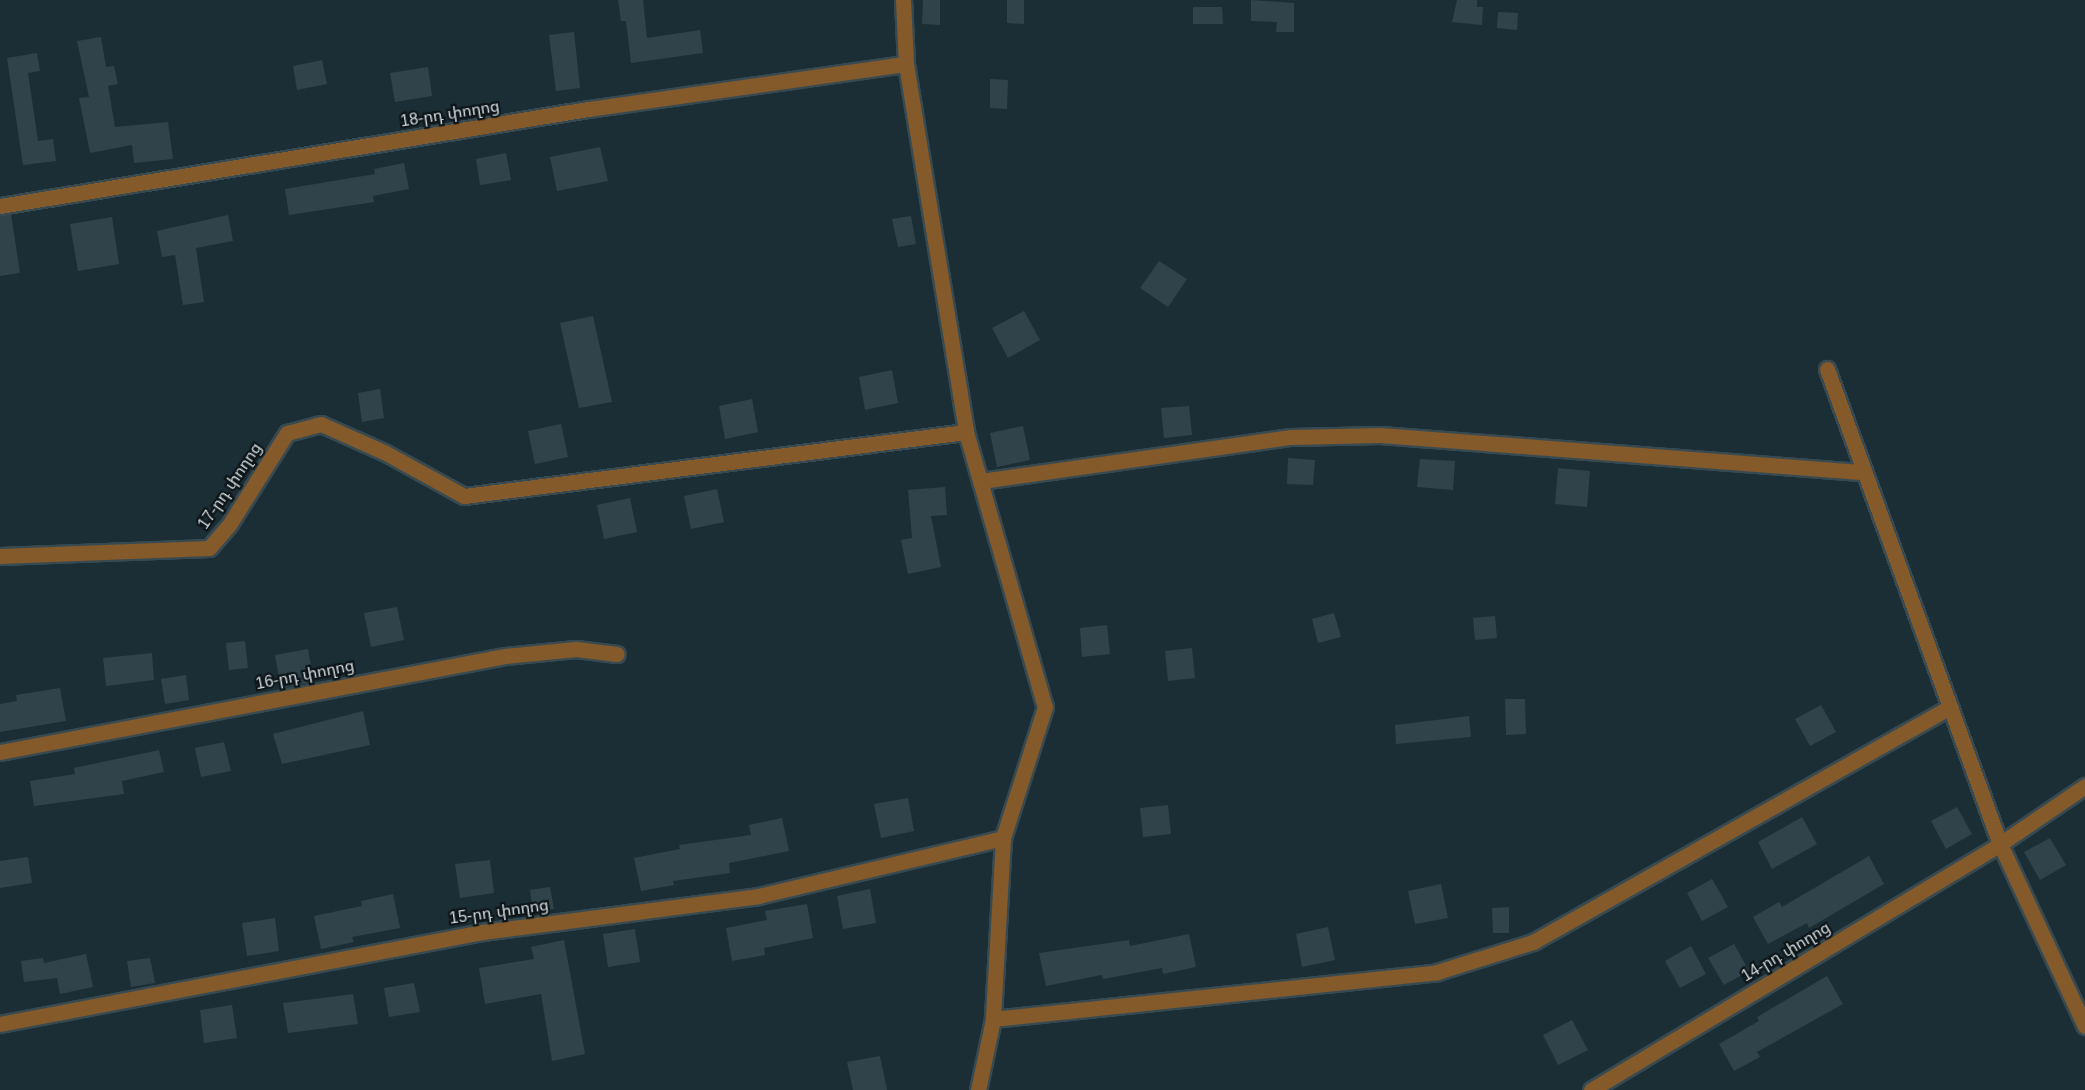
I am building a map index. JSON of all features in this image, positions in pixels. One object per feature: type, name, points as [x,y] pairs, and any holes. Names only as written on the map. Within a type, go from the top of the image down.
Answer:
[{"type":"street","points":[[903,0],[906,64],[966,432],[1045,707],[1003,838],[993,1020],[978,1090]]},
{"type":"street","name":"18-րդ փողոց","points":[[0,206],[588,110],[906,64]]},
{"type":"street","points":[[1827,369],[2000,844],[2085,1026]]},
{"type":"street","name":"17-րդ փողոց","points":[[0,556],[209,548],[229,525],[287,433],[321,424],[384,452],[464,496],[966,432]]},
{"type":"street","points":[[981,481],[1291,437],[1380,435],[1864,472]]},
{"type":"street","name":"16-րդ փողոց","points":[[0,752],[505,656],[576,649],[617,654]]},
{"type":"street","points":[[993,1020],[1437,972],[1533,942],[1950,707]]},
{"type":"street","name":"14-րդ փողոց","points":[[1591,1090],[2000,844],[2085,786]]},
{"type":"street","name":"15-րդ փողոց","points":[[0,1024],[482,932],[758,896],[1003,838]]},
{"type":"building","points":[[618,0],[643,0],[647,38],[700,30],[703,53],[631,63],[626,21],[621,21]]},
{"type":"building","points":[[923,0],[940,0],[940,25],[922,24]]},
{"type":"building","points":[[1007,0],[1024,0],[1024,24],[1007,23]]},
{"type":"building","points":[[1251,0],[1294,3],[1294,32],[1276,32],[1277,22],[1251,21]]},
{"type":"building","points":[[1457,0],[1477,0],[1477,7],[1483,7],[1482,25],[1452,22]]},
{"type":"building","points":[[1193,7],[1222,7],[1223,24],[1193,24]]},
{"type":"building","points":[[1498,12],[1518,13],[1517,30],[1497,28]]},
{"type":"building","points":[[574,32],[580,88],[556,91],[549,35]]},
{"type":"building","points":[[101,37],[106,67],[114,66],[118,84],[108,86],[115,127],[168,122],[173,159],[134,163],[132,145],[90,153],[79,98],[89,97],[77,41]]},
{"type":"building","points":[[37,53],[40,71],[28,73],[38,141],[53,139],[56,161],[23,165],[7,58]]},
{"type":"building","points":[[322,60],[327,84],[297,90],[293,66]]},
{"type":"building","points":[[428,67],[432,96],[395,102],[390,73]]},
{"type":"building","points":[[990,79],[1008,80],[1007,109],[990,108]]},
{"type":"building","points":[[600,147],[608,181],[557,191],[550,157]]},
{"type":"building","points":[[506,153],[511,180],[480,185],[476,159]]},
{"type":"building","points":[[404,163],[409,189],[373,196],[374,202],[289,215],[285,189],[375,174],[374,169]]},
{"type":"building","points":[[11,214],[20,273],[0,276],[0,216]]},
{"type":"building","points":[[228,215],[233,241],[196,248],[204,302],[183,305],[175,255],[162,257],[157,231]]},
{"type":"building","points":[[911,216],[916,244],[898,247],[892,219]]},
{"type":"building","points":[[112,217],[119,264],[78,271],[70,224]]},
{"type":"building","points":[[1159,261],[1187,279],[1168,307],[1140,288]]},
{"type":"building","points":[[1024,311],[1040,340],[1008,358],[992,328]]},
{"type":"building","points":[[593,316],[612,402],[579,408],[560,323]]},
{"type":"building","points":[[892,370],[898,403],[865,410],[859,377]]},
{"type":"building","points":[[380,389],[384,418],[362,422],[358,393]]},
{"type":"building","points":[[752,399],[758,432],[725,439],[719,406]]},
{"type":"building","points":[[1189,406],[1192,435],[1164,438],[1161,408]]},
{"type":"building","points":[[561,424],[568,457],[535,464],[528,431]]},
{"type":"building","points":[[1023,426],[1030,460],[997,467],[990,433]]},
{"type":"building","points":[[1288,458],[1315,460],[1313,485],[1287,484]]},
{"type":"building","points":[[1420,459],[1455,461],[1453,490],[1417,487]]},
{"type":"building","points":[[1558,468],[1590,471],[1587,507],[1555,504]]},
{"type":"building","points":[[945,487],[947,515],[931,516],[941,567],[908,574],[901,540],[912,538],[908,490]]},
{"type":"building","points":[[717,489],[724,522],[691,529],[684,496]]},
{"type":"building","points":[[630,498],[637,532],[604,539],[597,505]]},
{"type":"building","points":[[397,607],[404,640],[371,647],[364,613]]},
{"type":"building","points":[[1334,613],[1341,637],[1318,643],[1312,619]]},
{"type":"building","points":[[1495,616],[1497,638],[1475,640],[1473,618]]},
{"type":"building","points":[[1107,625],[1110,654],[1082,657],[1080,628]]},
{"type":"building","points":[[245,641],[248,668],[229,670],[226,643]]},
{"type":"building","points":[[1192,648],[1195,678],[1168,681],[1165,651]]},
{"type":"building","points":[[308,649],[314,682],[281,689],[275,655]]},
{"type":"building","points":[[152,653],[154,680],[106,686],[103,658]]},
{"type":"building","points":[[186,675],[189,700],[165,704],[161,679]]},
{"type":"building","points":[[60,688],[66,721],[0,732],[0,704],[17,701],[16,695]]},
{"type":"building","points":[[1505,699],[1525,699],[1526,734],[1506,735]]},
{"type":"building","points":[[1821,705],[1836,732],[1810,746],[1795,719]]},
{"type":"building","points":[[363,711],[370,745],[282,764],[273,734]]},
{"type":"building","points":[[1469,716],[1471,737],[1396,744],[1395,725]]},
{"type":"building","points":[[224,742],[231,771],[201,777],[195,748]]},
{"type":"building","points":[[159,750],[164,772],[122,781],[124,794],[34,806],[30,781],[75,774],[74,768]]},
{"type":"building","points":[[908,798],[914,831],[881,838],[874,804]]},
{"type":"building","points":[[1168,805],[1171,834],[1143,837],[1140,808]]},
{"type":"building","points":[[1957,807],[1972,834],[1946,849],[1931,821]]},
{"type":"building","points":[[1802,817],[1817,844],[1772,869],[1758,842]]},
{"type":"building","points":[[782,818],[789,851],[729,863],[730,873],[673,881],[674,885],[641,891],[634,858],[680,849],[679,845],[751,835],[749,825]]},
{"type":"building","points":[[2050,838],[2066,865],[2040,880],[2024,852]]},
{"type":"building","points":[[1869,856],[1884,884],[1809,928],[1807,923],[1768,944],[1753,917],[1779,902],[1782,907]]},
{"type":"building","points":[[28,857],[32,883],[0,888],[0,861]]},
{"type":"building","points":[[490,860],[494,893],[460,898],[455,864]]},
{"type":"building","points":[[1712,879],[1728,907],[1702,921],[1687,893]]},
{"type":"building","points":[[1441,884],[1448,918],[1415,924],[1408,891]]},
{"type":"building","points":[[550,887],[554,909],[533,913],[530,890]]},
{"type":"building","points":[[870,889],[876,923],[843,929],[837,896]]},
{"type":"building","points":[[393,894],[400,928],[352,937],[354,942],[321,949],[314,916],[362,906],[361,901]]},
{"type":"building","points":[[807,904],[813,938],[764,948],[765,955],[732,961],[726,928],[767,920],[765,911]]},
{"type":"building","points":[[1509,907],[1509,933],[1493,933],[1492,908]]},
{"type":"building","points":[[275,918],[279,951],[247,956],[242,923]]},
{"type":"building","points":[[1328,927],[1335,960],[1302,967],[1296,934]]},
{"type":"building","points":[[635,929],[640,962],[608,967],[603,934]]},
{"type":"building","points":[[1189,934],[1196,967],[1163,974],[1162,968],[1103,979],[1102,975],[1046,986],[1039,953],[1129,940],[1130,946]]},
{"type":"building","points":[[564,940],[585,1054],[552,1061],[541,994],[485,1004],[479,968],[534,959],[531,947]]},
{"type":"building","points":[[1734,944],[1749,971],[1724,985],[1708,958]]},
{"type":"building","points":[[1691,946],[1706,974],[1680,988],[1665,961]]},
{"type":"building","points":[[86,954],[93,987],[60,994],[57,978],[24,982],[21,961],[43,958],[44,963]]},
{"type":"building","points":[[150,958],[155,983],[131,987],[127,961]]},
{"type":"building","points":[[1827,976],[1843,1004],[1757,1052],[1760,1057],[1734,1071],[1719,1044],[1759,1021],[1757,1017]]},
{"type":"building","points":[[414,983],[420,1012],[389,1017],[384,988]]},
{"type":"building","points":[[353,994],[358,1024],[288,1033],[283,1003]]},
{"type":"building","points":[[232,1005],[237,1038],[204,1043],[200,1010]]},
{"type":"building","points":[[1572,1020],[1588,1050],[1558,1065],[1543,1035]]},
{"type":"building","points":[[880,1056],[887,1090],[853,1090],[847,1062]]}]
